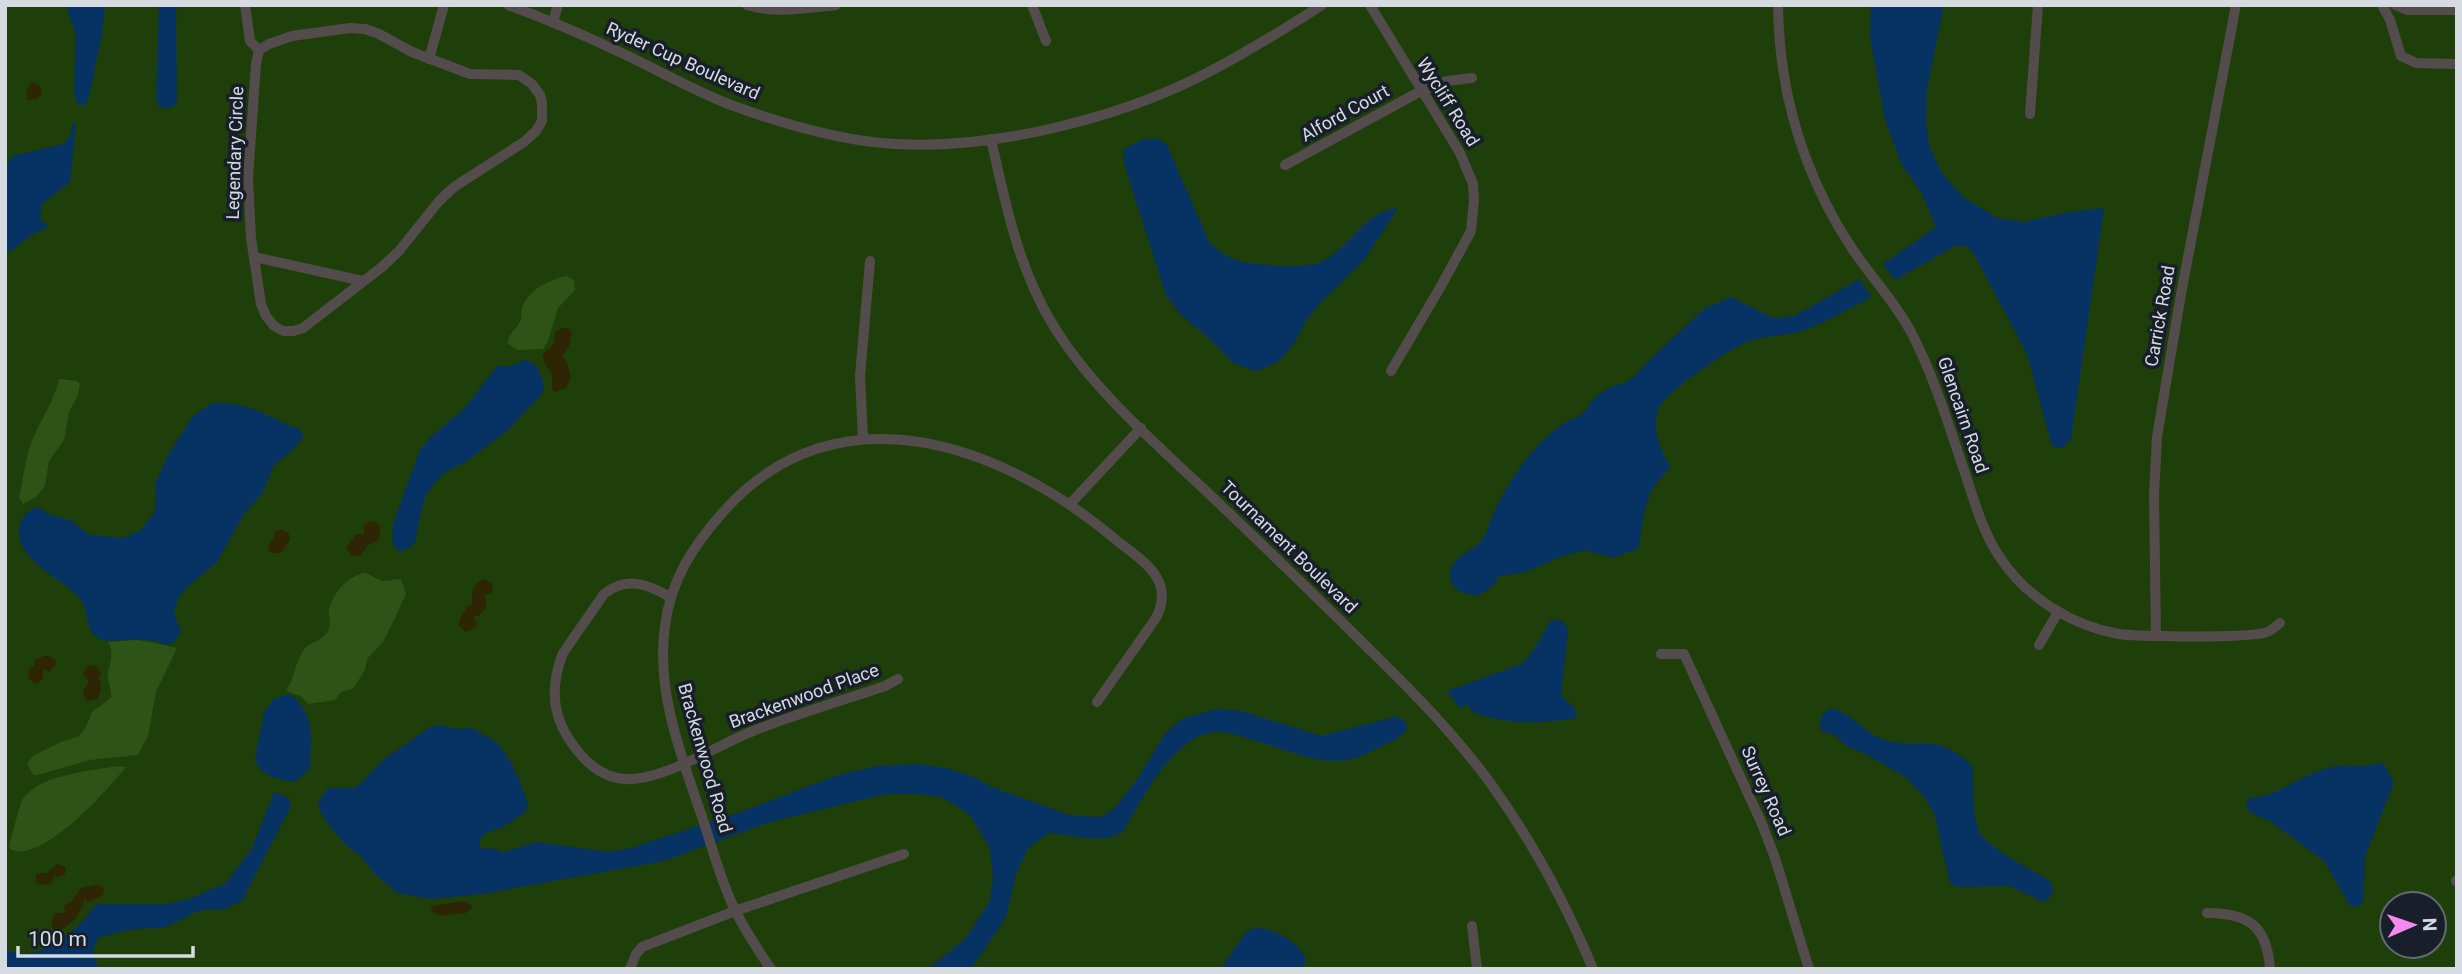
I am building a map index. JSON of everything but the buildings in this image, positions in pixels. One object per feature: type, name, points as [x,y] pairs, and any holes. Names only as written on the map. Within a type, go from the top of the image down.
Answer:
[{"type":"street","name":"Legendary Circle","points":[[245,5],[250,41],[259,50]]},
{"type":"street","points":[[429,59],[444,5]]},
{"type":"street","name":"Ryder Cup Boulevard","points":[[508,5],[553,22],[728,104],[849,138],[894,144],[960,144],[991,139],[1079,121],[1135,104],[1164,93],[1255,47],[1322,5]]},
{"type":"street","points":[[553,22],[558,5]]},
{"type":"street","points":[[747,5],[788,10],[836,5]]},
{"type":"street","points":[[1032,5],[1046,41]]},
{"type":"street","name":"Wycliff Road","points":[[1370,5],[1468,168],[1473,184],[1474,215],[1471,231],[1391,371]]},
{"type":"street","name":"Glencairn Road","points":[[1777,5],[1780,54],[1787,97],[1811,175],[1838,226],[1893,303],[1926,361],[1972,495],[1999,557],[2029,590],[2058,612],[2076,621],[2116,633],[2157,636],[2266,633],[2280,623]]},
{"type":"street","points":[[2030,114],[2038,5]]},
{"type":"street","name":"Carrick Road","points":[[2157,636],[2154,483],[2157,437],[2181,294],[2236,5]]},
{"type":"street","points":[[2382,5],[2390,20],[2401,56],[2416,63],[2457,64]]},
{"type":"street","points":[[2395,5],[2407,10],[2457,10]]},
{"type":"street","name":"Legendary Circle","points":[[349,28],[365,29],[429,59],[470,74],[519,75],[532,84],[540,95],[542,121],[524,142],[454,187],[382,267],[303,328],[283,331],[274,326],[261,304],[248,207],[259,50],[292,36],[349,28]]},
{"type":"street","name":"Alford Court","points":[[1285,165],[1421,91],[1447,80],[1472,78]]},
{"type":"street","name":"Tournament Boulevard","points":[[991,139],[1020,258],[1034,291],[1071,351],[1141,428],[1360,640],[1448,730],[1491,784],[1532,846],[1576,929],[1593,969]]},
{"type":"street","points":[[254,257],[363,281]]},
{"type":"street","points":[[863,439],[860,376],[870,261]]},
{"type":"street","points":[[1070,504],[1141,428]]},
{"type":"street","name":"Brackenwood Road","points":[[771,969],[727,893],[684,762],[669,709],[663,671],[664,634],[670,597],[676,580],[701,539],[746,489],[772,468],[822,447],[863,439],[891,438],[946,446],[974,455],[1070,504],[1152,569],[1163,593],[1156,618],[1097,702]]},
{"type":"street","name":"Brackenwood Place","points":[[670,597],[636,583],[618,585],[604,594],[563,653],[555,682],[559,721],[573,745],[593,767],[607,775],[639,779],[657,774],[753,731],[885,686],[898,679]]},
{"type":"street","points":[[2039,645],[2058,612]]},
{"type":"street","name":"Surrey Road","points":[[1661,654],[1684,654],[1712,711],[1775,858],[1809,969]]},
{"type":"street","points":[[630,969],[642,947],[735,911],[904,854]]},
{"type":"street","points":[[2207,913],[2225,913],[2241,917],[2255,926],[2266,942],[2270,969]]},
{"type":"street","points":[[1472,926],[1477,969]]},
{"type":"green space","points":[[5,5],[2457,5],[2457,969],[5,969]]},
{"type":"green space","points":[[566,276],[574,280],[575,290],[558,308],[543,349],[518,350],[508,344],[510,336],[520,323],[521,309],[529,296],[546,283]]},
{"type":"green space","points":[[59,379],[77,381],[80,384],[78,395],[69,412],[64,440],[49,461],[45,486],[36,497],[23,504],[19,498],[29,449],[52,401]]},
{"type":"green space","points":[[366,573],[382,581],[401,579],[406,594],[383,642],[367,659],[365,670],[353,689],[341,692],[335,700],[309,704],[300,696],[286,691],[298,661],[309,645],[328,631],[329,610],[338,591],[353,577]]},
{"type":"green space","points":[[135,640],[177,648],[156,692],[148,736],[138,755],[90,760],[34,776],[27,764],[34,755],[79,736],[92,712],[111,698],[108,674],[111,651],[108,642]]},
{"type":"green space","points":[[117,766],[126,767],[73,823],[39,846],[23,851],[10,849],[21,803],[37,786],[64,776]]},
{"type":"sand","points":[[32,82],[40,86],[42,94],[37,99],[28,100],[26,92]]},
{"type":"sand","points":[[568,328],[572,333],[569,346],[562,356],[567,362],[571,377],[566,388],[556,392],[552,390],[552,375],[542,355],[554,343],[555,332]]},
{"type":"sand","points":[[374,521],[380,526],[377,542],[368,545],[360,556],[350,555],[346,547],[356,534],[364,534],[364,524]]},
{"type":"sand","points":[[282,529],[289,534],[290,540],[281,553],[271,553],[268,549],[275,538],[274,532]]},
{"type":"sand","points":[[483,579],[492,583],[493,592],[484,595],[485,609],[473,617],[477,623],[475,628],[466,632],[459,626],[460,619],[465,609],[473,604],[473,590]]},
{"type":"sand","points":[[47,655],[56,660],[56,664],[49,672],[43,669],[43,678],[37,684],[33,683],[28,677],[30,667],[34,666],[34,660]]},
{"type":"sand","points":[[88,665],[96,666],[102,674],[98,677],[101,688],[98,699],[87,701],[83,695],[89,682],[83,674]]},
{"type":"sand","points":[[57,864],[66,867],[65,874],[54,876],[51,883],[45,885],[36,883],[36,874],[47,873]]},
{"type":"sand","points":[[97,885],[104,888],[103,895],[88,902],[84,899],[74,919],[60,930],[54,931],[51,923],[55,913],[65,913],[64,906],[72,901],[81,888]]},
{"type":"sand","points":[[465,901],[473,907],[466,913],[439,916],[430,910],[432,906]]},
{"type":"water","points":[[66,5],[105,5],[102,33],[85,105],[78,104],[74,92],[76,36]]},
{"type":"water","points":[[159,5],[176,5],[177,103],[170,108],[159,107],[156,101]]},
{"type":"water","points":[[1871,5],[1944,5],[1927,89],[1926,122],[1929,145],[1941,172],[1963,197],[1997,218],[2023,222],[2104,208],[2071,439],[2063,448],[2052,446],[2027,354],[1974,254],[1966,246],[1955,246],[1895,280],[1883,264],[1936,227],[1922,194],[1902,165],[1885,120],[1870,36]]},
{"type":"water","points":[[73,123],[76,124],[70,182],[42,204],[40,219],[47,228],[5,254],[5,170],[12,156],[64,144],[70,136]]},
{"type":"water","points":[[1143,139],[1159,139],[1167,145],[1209,242],[1225,255],[1239,261],[1277,266],[1315,264],[1333,255],[1377,215],[1398,208],[1364,260],[1318,305],[1295,342],[1279,361],[1260,370],[1251,370],[1232,362],[1180,314],[1166,295],[1125,167],[1123,150]]},
{"type":"water","points":[[1859,279],[1872,297],[1803,331],[1759,338],[1743,344],[1700,370],[1663,402],[1656,416],[1656,431],[1660,447],[1670,466],[1650,494],[1643,517],[1639,548],[1613,558],[1585,550],[1560,557],[1526,572],[1499,576],[1493,586],[1478,596],[1464,593],[1453,585],[1450,576],[1453,564],[1483,538],[1507,487],[1541,442],[1566,422],[1583,413],[1599,394],[1633,378],[1705,308],[1731,297],[1773,318],[1794,316]]},
{"type":"water","points":[[525,360],[535,364],[540,374],[544,385],[542,394],[507,431],[467,461],[444,473],[435,482],[426,495],[415,542],[411,547],[399,552],[393,541],[394,521],[419,452],[430,437],[463,410],[497,366],[510,366]]},
{"type":"water","points":[[212,403],[238,405],[258,411],[299,429],[303,434],[302,439],[274,465],[263,492],[244,514],[217,562],[179,597],[174,612],[181,632],[173,643],[166,645],[148,640],[111,641],[98,638],[91,630],[78,596],[39,566],[23,548],[19,537],[22,519],[28,511],[38,507],[48,514],[70,520],[90,535],[122,538],[140,531],[154,513],[155,484],[169,453],[193,416]]},
{"type":"water","points":[[1551,620],[1561,620],[1568,629],[1561,696],[1575,708],[1577,718],[1537,722],[1511,721],[1472,712],[1469,705],[1460,708],[1447,691],[1521,664],[1534,649]]},
{"type":"water","points":[[292,695],[309,721],[310,768],[295,782],[266,773],[257,765],[255,759],[264,712],[273,699]]},
{"type":"water","points":[[1831,708],[1843,713],[1877,737],[1890,742],[1946,747],[1972,766],[1974,808],[1979,831],[1983,838],[2000,852],[2050,881],[2054,891],[2047,901],[2041,901],[2010,886],[1956,887],[1950,883],[1934,813],[1924,797],[1906,777],[1847,746],[1834,735],[1819,730],[1822,714]]},
{"type":"water","points":[[1217,709],[1242,711],[1321,736],[1398,716],[1408,725],[1393,741],[1361,756],[1341,760],[1300,755],[1228,733],[1214,732],[1195,738],[1182,747],[1159,773],[1123,831],[1107,838],[1049,833],[1028,848],[1016,874],[1006,917],[971,969],[928,969],[964,940],[990,901],[993,877],[990,848],[970,815],[942,797],[886,794],[770,822],[664,861],[482,894],[431,899],[397,893],[331,828],[321,813],[318,802],[328,788],[353,788],[360,784],[384,759],[437,725],[456,729],[473,728],[499,745],[515,770],[526,798],[526,811],[505,826],[486,833],[481,838],[479,848],[497,849],[501,853],[536,842],[609,852],[631,848],[741,812],[838,775],[877,766],[917,764],[946,768],[1069,815],[1101,817],[1114,809],[1136,781],[1164,735],[1181,719]]},
{"type":"water","points":[[2382,762],[2394,782],[2365,857],[2363,903],[2357,907],[2350,906],[2324,861],[2270,821],[2246,809],[2248,798],[2270,794],[2310,774],[2332,767]]},
{"type":"water","points":[[274,792],[289,798],[291,806],[242,901],[223,910],[208,909],[194,913],[166,927],[128,930],[98,938],[93,950],[98,969],[5,969],[5,949],[25,953],[45,949],[71,932],[97,904],[168,904],[189,899],[226,883],[252,848]]},
{"type":"water","points":[[1258,927],[1280,934],[1293,943],[1306,960],[1302,969],[1220,969],[1247,931]]}]
